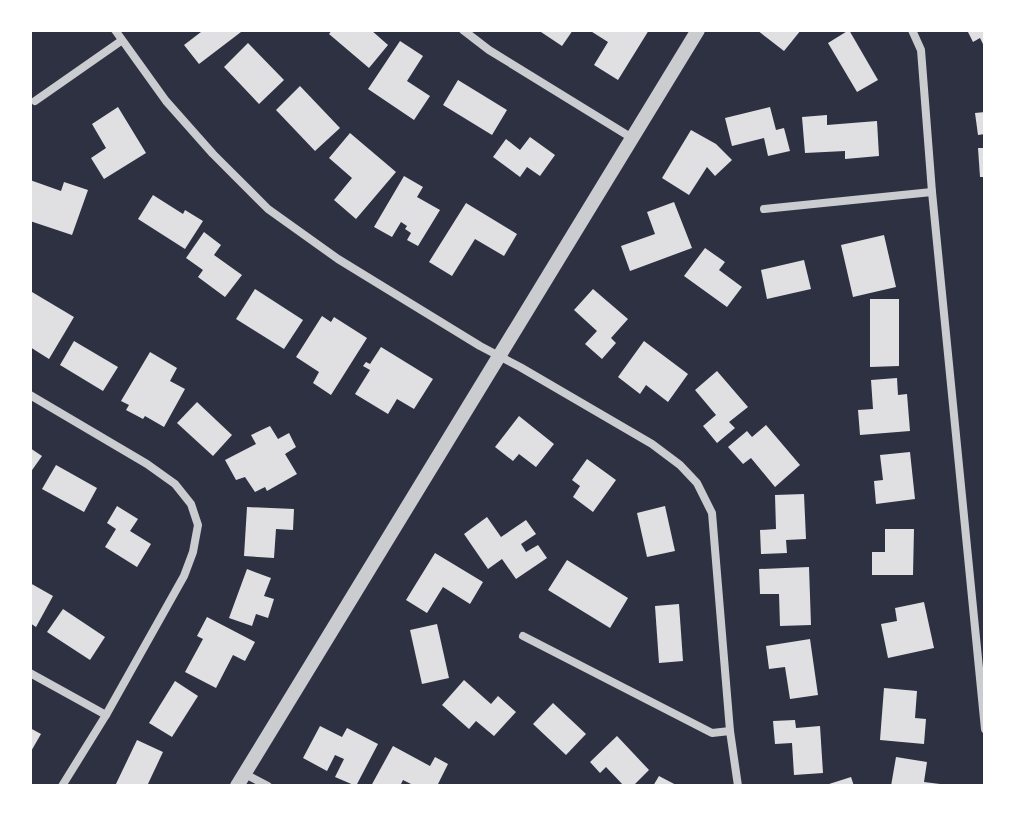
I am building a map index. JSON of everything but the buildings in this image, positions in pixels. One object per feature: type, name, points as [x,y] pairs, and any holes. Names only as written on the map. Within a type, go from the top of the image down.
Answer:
[{"type":"street","points":[[115,30],[166,101],[268,209],[338,259],[652,444],[680,465],[697,483],[712,513],[730,731],[738,786]]},
{"type":"street","points":[[463,30],[489,50],[632,138]]},
{"type":"street","points":[[268,786],[241,780],[698,30]]},
{"type":"street","points":[[912,30],[921,50],[985,729]]},
{"type":"street","points":[[35,101],[121,41]]},
{"type":"street","points":[[764,209],[932,192]]},
{"type":"street","points":[[30,395],[175,484],[191,504],[198,525],[184,576],[62,786]]},
{"type":"street","points":[[523,636],[712,733],[730,731]]},
{"type":"street","points":[[30,673],[106,715]]}]
